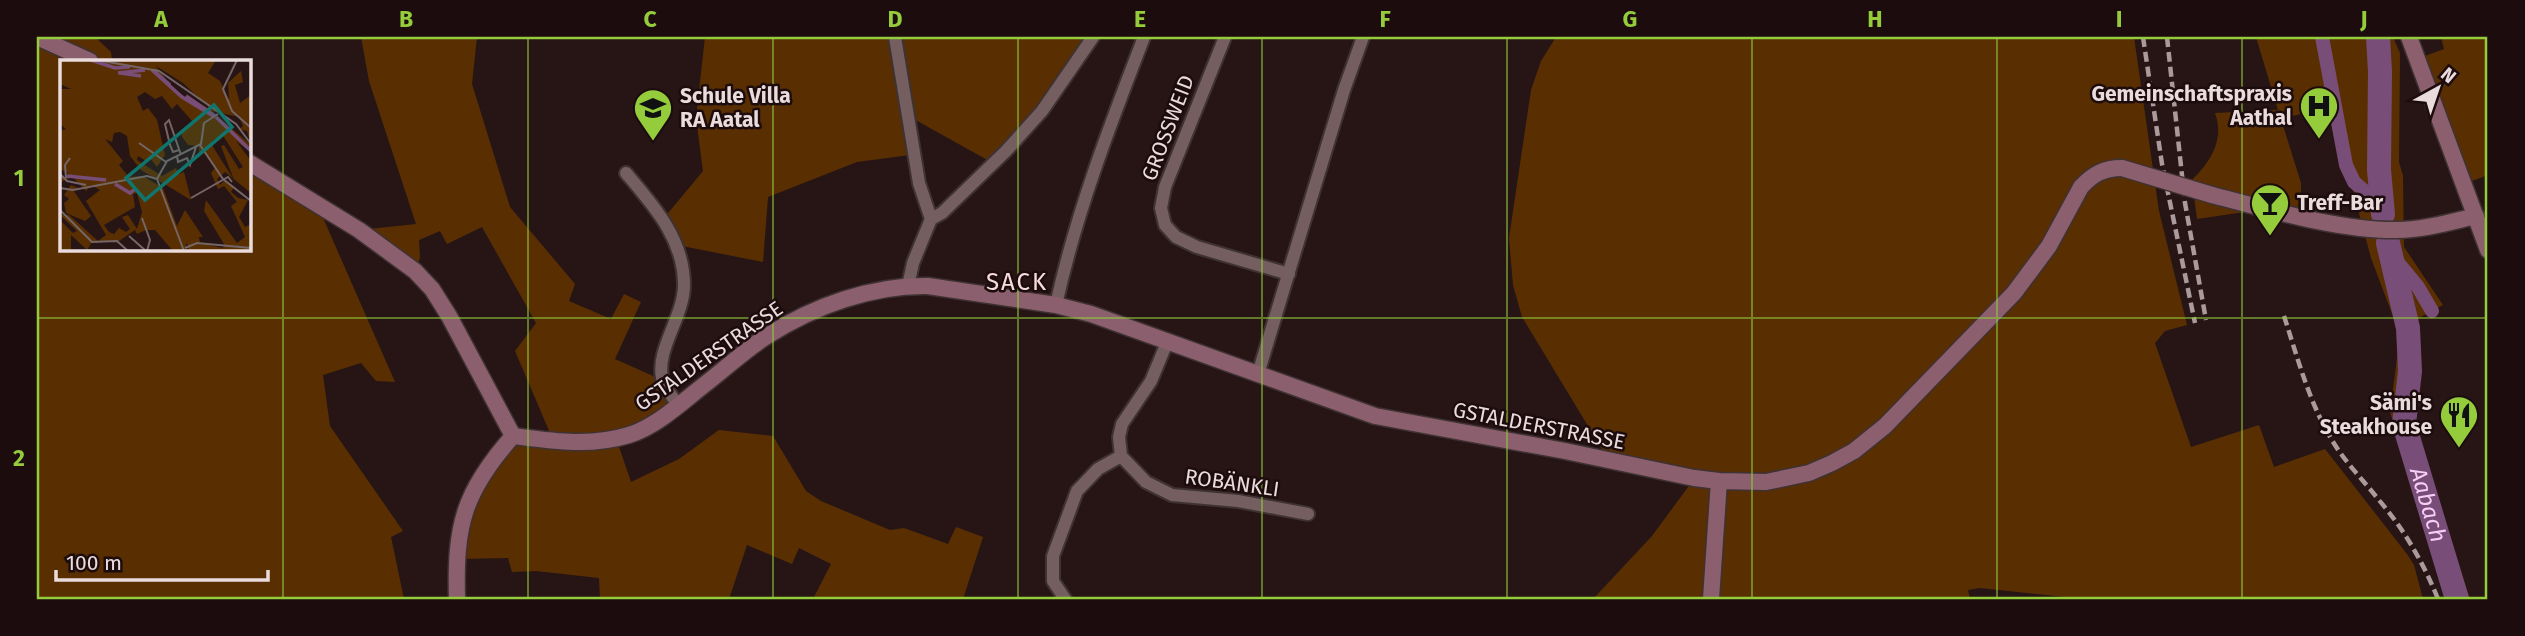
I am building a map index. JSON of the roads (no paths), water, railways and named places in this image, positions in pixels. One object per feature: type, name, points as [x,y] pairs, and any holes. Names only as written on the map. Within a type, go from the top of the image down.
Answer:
[{"type":"street","points":[[37,37],[87,60]]},
{"type":"street","points":[[895,37],[919,183],[931,219]]},
{"type":"street","points":[[908,286],[912,263],[931,219],[942,213],[1006,151],[1042,111],[1093,37]]},
{"type":"street","points":[[1056,305],[1065,262],[1094,170],[1144,37]]},
{"type":"street","name":"GROSSWEID","points":[[1225,37],[1165,187],[1161,208],[1165,225],[1175,237],[1198,247],[1289,274]]},
{"type":"street","points":[[1258,374],[1344,90],[1363,37]]},
{"type":"street","points":[[2409,37],[2488,250]]},
{"type":"street","points":[[250,163],[359,230],[415,271],[432,289],[449,316],[513,436],[473,491],[462,516],[456,559],[457,599]]},
{"type":"street","name":"GSTALDERSTRASSE","points":[[513,436],[578,443],[616,438],[646,428],[766,337],[795,320],[861,294],[908,286],[928,286],[1056,305],[1091,314],[1375,416],[1719,481],[1766,482],[1809,473],[1854,451],[1885,426],[2014,293],[2049,246],[2081,187],[2098,172],[2122,168],[2212,195],[2296,215],[2384,230],[2414,229],[2476,216]]},
{"type":"street","points":[[626,173],[664,218],[677,244],[684,284],[681,307],[662,362],[662,380],[678,405]]},
{"type":"street","points":[[1065,599],[1053,581],[1053,556],[1077,491],[1098,469],[1121,456],[1119,437],[1122,424],[1151,381],[1168,340]]},
{"type":"street","name":"ROBÄNKLI","points":[[1121,456],[1146,482],[1172,495],[1230,500],[1308,514]]},
{"type":"street","points":[[1711,599],[1719,481]]},
{"type":"waterway","points":[[2322,37],[2346,165],[2354,182],[2381,205]]},
{"type":"waterway","name":"Aabach","points":[[2378,37],[2379,170],[2383,214]]},
{"type":"waterway","name":"Aabach","points":[[2388,243],[2408,328],[2410,371],[2404,424],[2457,599]]},
{"type":"waterway","points":[[2390,253],[2418,287],[2432,311]]},
{"type":"railway","points":[[2143,37],[2162,164],[2195,323]]},
{"type":"railway","points":[[2167,37],[2185,203],[2206,320]]},
{"type":"railway","points":[[2284,316],[2305,382],[2326,430],[2345,459],[2404,534],[2438,599]]},
{"type":"place","name":"Gemeinschaftspraxis Aathal","points":[[2319,140]]},
{"type":"place","name":"Schule Villa RA Aatal","points":[[653,142]]},
{"type":"place","name":"Treff-Bar","points":[[2270,237]]},
{"type":"place","name":"Sämi's Steakhouse","points":[[2459,449]]},
{"type":"district","name":"SACK","points":[[1017,282]]}]
